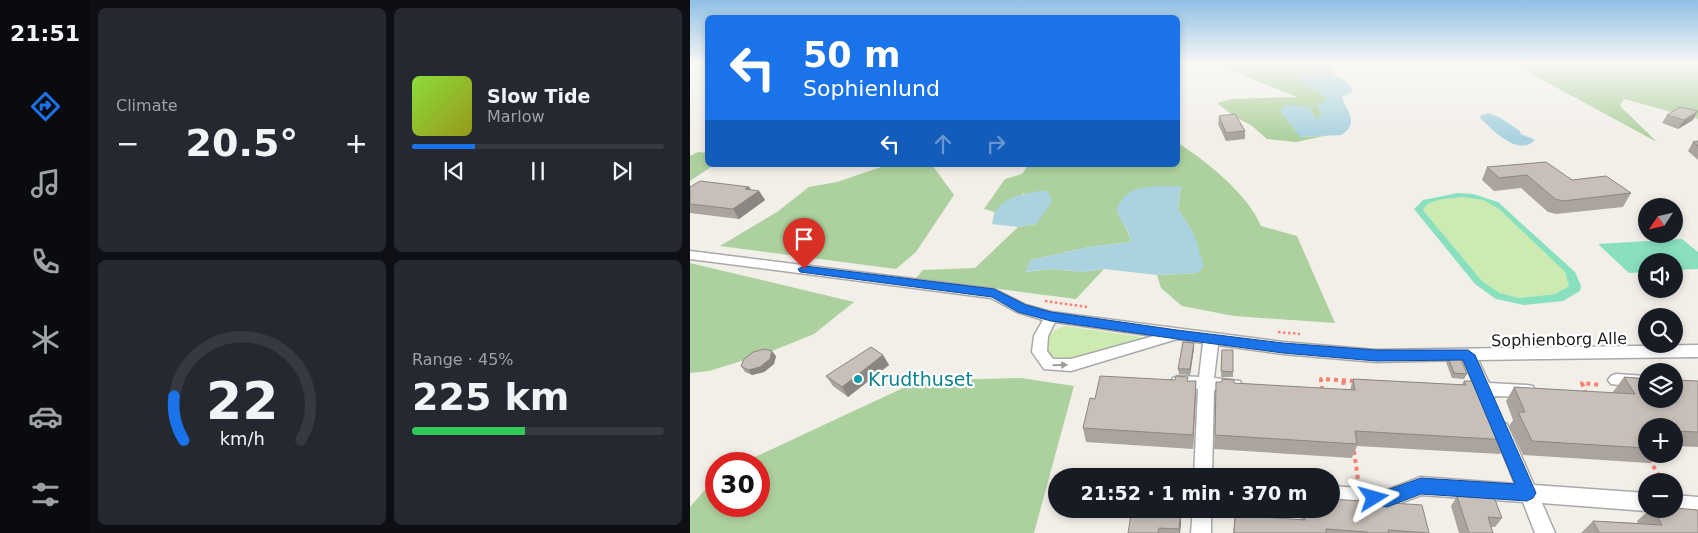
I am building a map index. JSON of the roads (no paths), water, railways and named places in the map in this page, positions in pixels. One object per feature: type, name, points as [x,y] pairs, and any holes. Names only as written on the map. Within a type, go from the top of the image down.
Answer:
[{"type":"street","name":"Sophienborg Alle","points":[[690,255],[994,294],[1022,309],[1051,317],[1212,339],[1376,356],[1698,351]]},
{"type":"street","name":"Sophienborg Alle","points":[[1051,317],[1041,336],[1038,352],[1048,365],[1071,364],[1177,334]]},
{"type":"street","points":[[1203,468],[1206,383],[1212,339]]},
{"type":"street","points":[[1468,355],[1545,533]]},
{"type":"street","points":[[1616,380],[1638,381]]},
{"type":"street","points":[[1161,381],[1253,386]]},
{"type":"street","points":[[1450,387],[1538,391]]},
{"type":"street","points":[[1340,496],[1387,499],[1421,486],[1638,501]]},
{"type":"street","points":[[1683,505],[1698,506]]},
{"type":"street","points":[[1201,533],[1202,518]]},
{"type":"water","points":[[1311,88],[1351,88],[1353,92],[1342,97],[1350,117],[1350,126],[1341,135],[1300,137],[1281,112],[1282,107],[1292,105],[1309,107],[1316,119],[1322,116],[1316,104],[1325,102],[1326,97]]},
{"type":"water","points":[[1488,113],[1499,117],[1520,131],[1521,134],[1535,140],[1521,146],[1506,140],[1481,119],[1480,116]]},
{"type":"water","points":[[1181,186],[1178,209],[1194,234],[1204,266],[1198,273],[1157,275],[1104,269],[1082,272],[1052,269],[1025,272],[1031,260],[1089,247],[1131,242],[1129,232],[1117,211],[1119,204],[1125,196],[1138,189],[1147,187]]},
{"type":"water","points":[[1039,191],[1048,191],[1052,202],[1036,224],[1018,227],[992,224],[994,213],[1003,203],[1015,197]]},
{"type":"place","name":"Krudthuset","points":[[858,379]]}]
